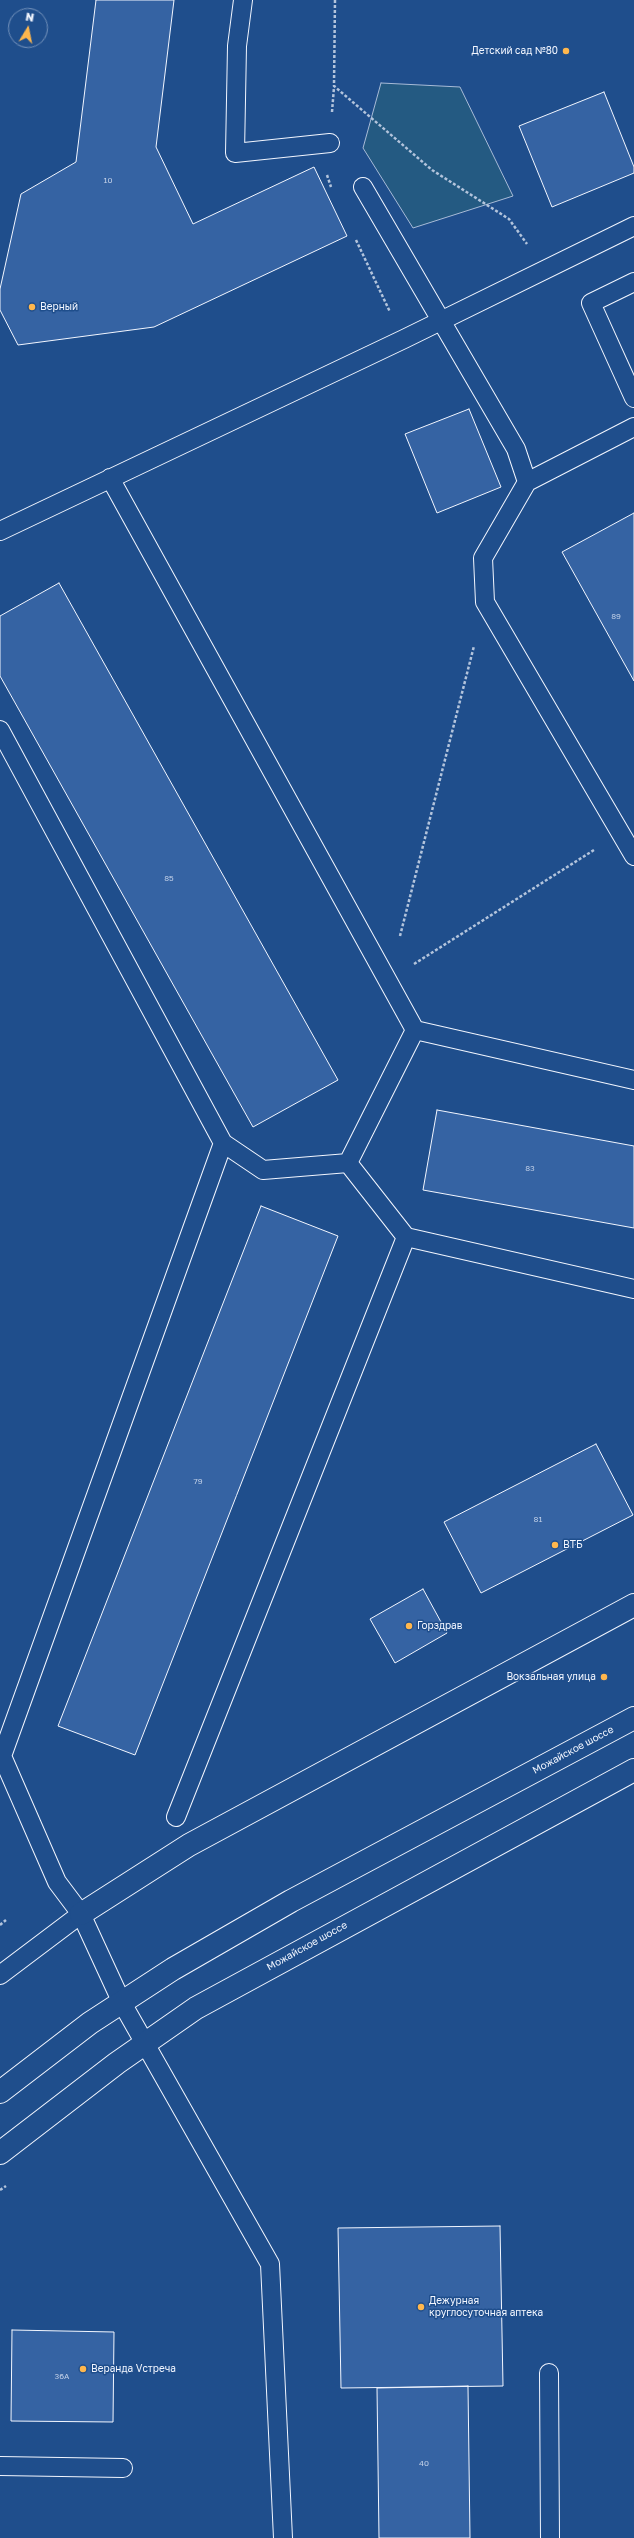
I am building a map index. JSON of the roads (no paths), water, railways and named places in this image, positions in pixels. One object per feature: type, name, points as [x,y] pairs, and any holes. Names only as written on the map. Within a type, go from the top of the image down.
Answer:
[{"type":"main road","points":[[81,1914],[189,1845],[634,1605]]},
{"type":"main road","name":"Можайское шоссе","points":[[0,2092],[90,2023],[174,1969],[291,1901],[634,1718]]},
{"type":"main road","name":"Можайское шоссе","points":[[0,2153],[145,2043],[196,2008],[634,1770]]},
{"type":"lane","points":[[243,0],[238,46],[236,153],[330,143]]},
{"type":"lane","points":[[362,187],[516,449],[527,482]]},
{"type":"lane","points":[[0,531],[442,321],[634,226]]},
{"type":"lane","points":[[634,282],[591,303],[634,398]]},
{"type":"lane","points":[[634,427],[527,482],[483,558],[485,602],[634,856]]},
{"type":"lane","points":[[110,478],[416,1030],[634,1080]]},
{"type":"lane","points":[[0,730],[223,1143],[263,1170],[348,1163]]},
{"type":"lane","points":[[348,1163],[416,1030]]},
{"type":"lane","points":[[223,1143],[1,1755],[57,1882],[81,1914],[122,2003],[270,2264],[283,2538]]},
{"type":"lane","points":[[348,1163],[406,1237],[634,1289]]},
{"type":"lane","points":[[176,1817],[406,1237]]},
{"type":"lane","points":[[0,1975],[81,1914]]},
{"type":"lane","points":[[548,2373],[550,2538]]},
{"type":"lane","points":[[0,2466],[123,2468]]},
{"type":"place","name":"Детский сад №80","points":[[566,51]]},
{"type":"place","name":"Верный","points":[[32,307]]},
{"type":"place","name":"ВТБ","points":[[555,1545]]},
{"type":"place","name":"Горздрав","points":[[409,1626]]},
{"type":"place","name":"Вокзальная улица","points":[[604,1677]]},
{"type":"place","name":"Дежурная круглосуточная аптека","points":[[421,2307]]},
{"type":"place","name":"Веранда Vстреча","points":[[83,2369]]}]
